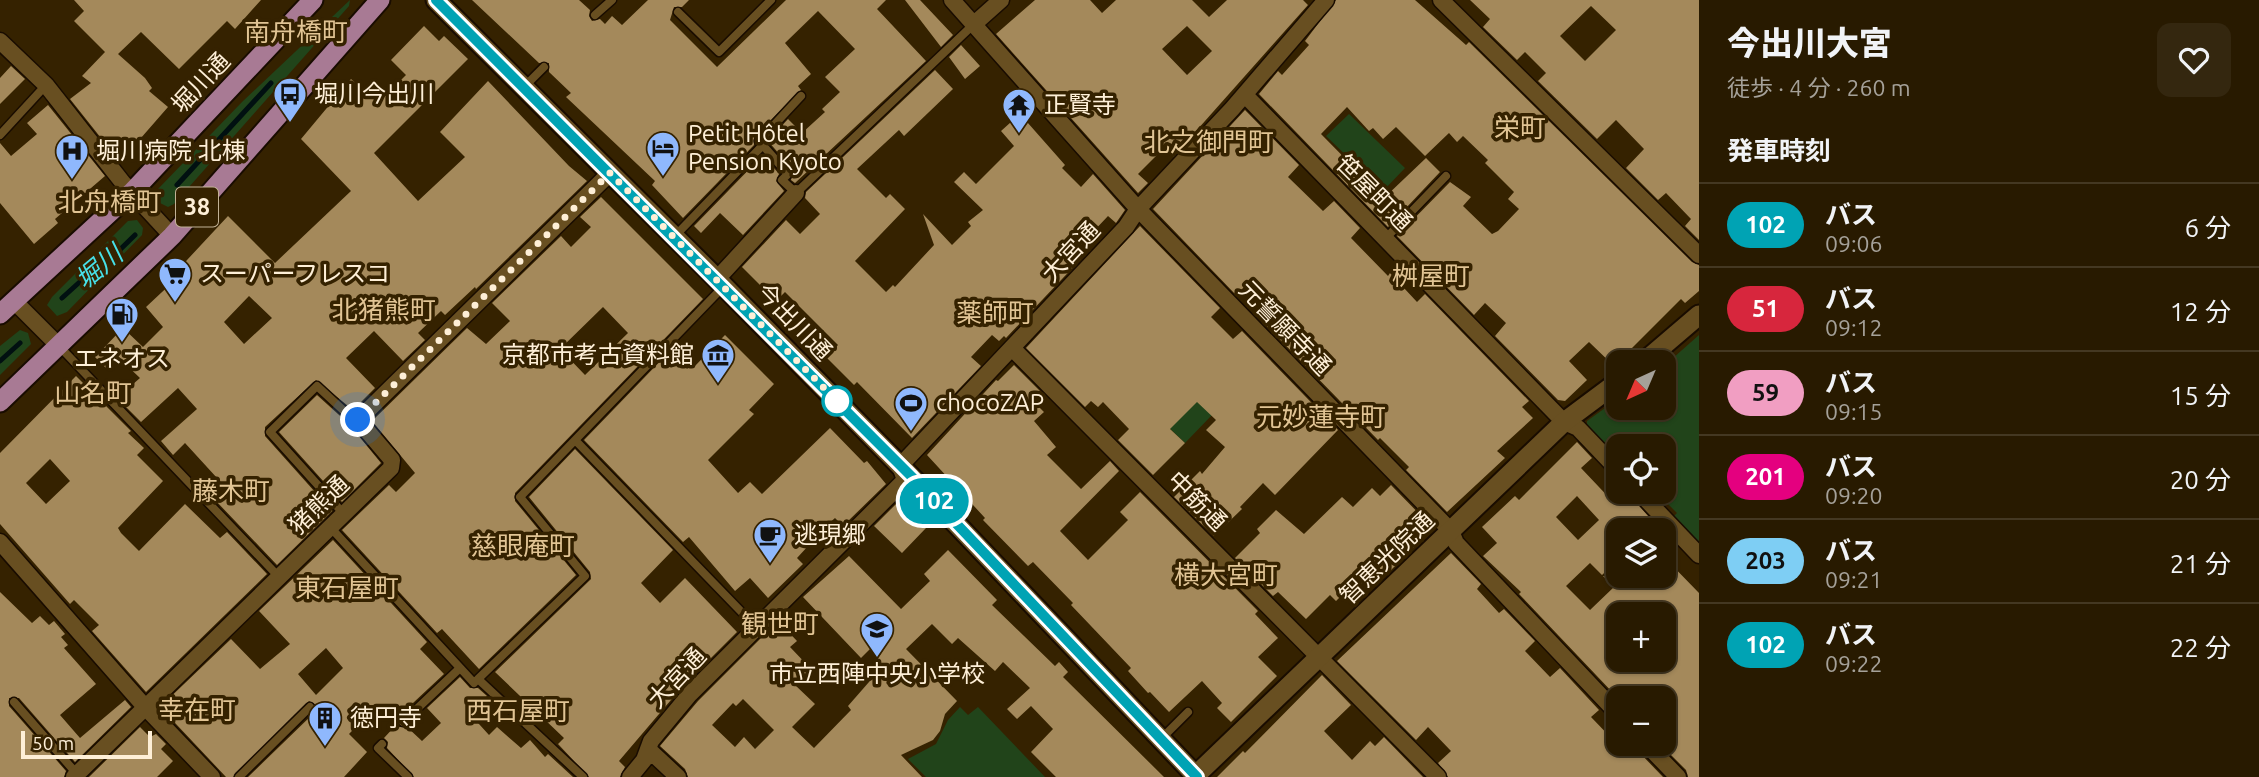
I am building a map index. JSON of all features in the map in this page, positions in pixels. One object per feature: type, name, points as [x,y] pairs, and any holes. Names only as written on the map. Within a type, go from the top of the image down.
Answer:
[{"type":"main road","name":"堀川通","points":[[7,307],[132,192],[313,0]]},
{"type":"main road","name":"38","points":[[0,402],[172,236],[380,0]]},
{"type":"main road","name":"今出川通","points":[[436,0],[900,466],[1195,777]]},
{"type":"main road","points":[[1658,350],[1699,315]]},
{"type":"main road","name":"智恵光院通","points":[[1195,777],[1564,422],[1606,391]]},
{"type":"street","name":"元誓願寺通","points":[[952,0],[1138,209],[1451,531],[1456,543],[1606,701]]},
{"type":"street","points":[[973,25],[1001,0]]},
{"type":"street","points":[[1441,0],[1699,255]]},
{"type":"street","name":"大宮通","points":[[630,777],[644,760],[651,741],[690,694],[905,480],[900,466],[1126,227],[1138,209],[1245,95],[1319,3]]},
{"type":"street","points":[[0,41],[46,85],[132,192],[172,236]]},
{"type":"street","name":"笹屋町通","points":[[1245,95],[1564,422],[1578,428],[1606,457]]},
{"type":"street","points":[[358,420],[610,173]]},
{"type":"street","points":[[720,283],[796,193]]},
{"type":"street","points":[[7,307],[59,346]]},
{"type":"street","name":"中筋通","points":[[1012,348],[1438,777]]},
{"type":"street","name":"猪熊通","points":[[76,776],[391,468],[393,460],[358,420]]},
{"type":"street","points":[[1650,504],[1699,555]]},
{"type":"street","points":[[0,542],[146,708],[212,777]]},
{"type":"street","points":[[648,749],[678,777]]},
{"type":"street","points":[[1658,756],[1678,777]]},
{"type":"lane","points":[[595,15],[611,0]]},
{"type":"lane","points":[[678,12],[719,52],[771,0]]},
{"type":"lane","points":[[801,96],[759,141],[788,174],[782,180],[796,193],[973,25]]},
{"type":"lane","points":[[524,87],[544,67]]},
{"type":"lane","points":[[0,135],[46,85]]},
{"type":"lane","points":[[674,237],[763,145]]},
{"type":"lane","points":[[1386,238],[1446,176]]},
{"type":"lane","points":[[329,526],[474,683],[585,576],[520,497],[720,283]]},
{"type":"lane","points":[[59,346],[279,577]]},
{"type":"lane","points":[[343,513],[270,432],[317,386],[354,424],[358,420]]},
{"type":"lane","points":[[575,440],[757,628]]},
{"type":"lane","points":[[403,722],[460,668]]},
{"type":"lane","points":[[478,679],[583,777]]},
{"type":"lane","points":[[14,702],[76,776]]},
{"type":"lane","points":[[239,777],[310,708]]},
{"type":"lane","points":[[1161,739],[1188,712]]},
{"type":"lane","points":[[382,744],[379,748],[408,777]]},
{"type":"green space","points":[[350,0],[349,6],[174,204],[168,207],[158,202],[155,194],[158,189],[242,102]]},
{"type":"green space","points":[[1349,114],[1405,168],[1383,191],[1326,136]]},
{"type":"green space","points":[[137,220],[143,228],[142,235],[67,312],[57,316],[47,305],[52,297],[128,221]]},
{"type":"green space","points":[[20,330],[28,333],[31,344],[0,375],[0,346]]},
{"type":"green space","points":[[1699,335],[1699,546],[1676,522],[1676,518],[1672,518],[1677,513],[1668,504],[1676,504],[1676,434],[1606,434],[1606,448],[1587,428],[1587,421],[1606,407],[1606,420],[1676,420],[1676,355]]},
{"type":"green space","points":[[1194,398],[1212,415],[1185,443],[1160,419]]},
{"type":"green space","points":[[960,707],[968,715],[978,707],[1045,777],[926,777],[908,759],[936,744],[948,720]]},
{"type":"building","points":[[74,0],[261,0],[235,29],[227,21],[179,69],[141,32],[118,54],[145,78],[152,88],[149,91],[168,107],[120,162],[70,99],[91,83],[82,76],[105,52],[74,21],[84,11]]},
{"type":"building","points":[[472,0],[579,0],[590,10],[592,21],[600,19],[605,24],[612,16],[622,25],[648,0],[689,0],[682,7],[674,7],[670,20],[717,67],[786,0],[886,0],[877,9],[926,61],[795,183],[791,180],[793,170],[768,141],[788,119],[802,133],[825,112],[822,109],[840,92],[825,77],[855,49],[818,11],[785,43],[811,74],[798,86],[801,90],[754,137],[754,145],[683,218],[652,185],[655,181],[566,97],[571,93],[549,72],[549,63],[539,63]]},
{"type":"building","points":[[905,0],[920,0],[953,35],[941,47]]},
{"type":"building","points":[[1035,0],[1090,0],[1102,13],[1116,0],[1192,0],[1209,17],[1227,0],[1303,0],[1308,5],[1173,157],[1164,148],[1138,174],[1148,183],[1138,193],[996,34]],"holes":[[[1187,26],[1212,51],[1187,75],[1162,49]]]},
{"type":"building","points":[[1336,0],[1415,0],[1466,45],[1469,42],[1692,262],[1699,265],[1699,291],[1685,303],[1681,299],[1630,350],[1606,350],[1606,358],[1589,342],[1569,361],[1587,380],[1565,401],[1558,400],[1495,336],[1506,323],[1485,303],[1474,315],[1397,236],[1450,182],[1471,197],[1463,206],[1492,234],[1519,209],[1508,199],[1514,192],[1485,163],[1488,160],[1463,136],[1457,142],[1449,133],[1425,156],[1396,127],[1383,139],[1373,128],[1369,131],[1347,107],[1321,134],[1384,198],[1426,158],[1440,172],[1388,227],[1259,94],[1278,71],[1282,75],[1309,45],[1305,41]]},
{"type":"building","points":[[1470,0],[1699,0],[1699,240],[1685,226],[1691,219],[1666,193],[1658,200],[1626,168],[1644,149],[1616,120],[1597,139],[1538,81],[1546,73],[1525,52],[1517,60],[1483,27],[1490,19]],"holes":[[[1591,6],[1616,30],[1585,61],[1560,36]]]},
{"type":"building","points":[[424,26],[439,41],[444,36],[468,59],[374,153],[418,201],[465,157],[440,132],[488,81],[569,166],[587,181],[476,289],[475,287],[445,315],[441,311],[418,333],[425,340],[403,361],[374,331],[346,358],[375,388],[353,410],[316,380],[265,427],[265,436],[332,511],[277,565],[216,501],[228,490],[185,443],[173,455],[161,441],[197,409],[178,388],[141,422],[117,398],[140,378],[119,358],[107,369],[95,357],[123,328],[143,347],[163,327],[146,307],[177,278],[174,274],[228,216],[275,263],[351,191],[301,139],[351,79],[378,103],[406,75],[391,60]],"holes":[[[249,296],[272,318],[244,344],[224,322]]]},
{"type":"building","points":[[961,45],[980,66],[965,79],[949,57]]},
{"type":"building","points":[[11,66],[25,79],[0,104],[0,78]]},
{"type":"building","points":[[935,70],[953,89],[904,136],[899,130],[857,169],[886,198],[890,194],[905,209],[855,261],[886,292],[893,285],[895,287],[934,245],[923,214],[952,245],[971,226],[968,222],[983,210],[954,182],[964,172],[976,184],[1014,146],[1001,131],[1020,114],[1065,165],[1062,168],[1081,187],[1093,174],[1125,210],[1116,223],[1108,216],[1074,252],[1081,259],[1006,338],[1004,336],[999,341],[992,335],[971,357],[981,366],[912,438],[857,382],[854,385],[826,357],[838,345],[785,292],[776,301],[742,267],[786,220],[800,234],[820,214],[805,198],[806,192]]},
{"type":"building","points":[[48,105],[105,176],[55,219],[58,223],[34,244],[0,203],[0,143],[11,156],[37,134],[27,123]]},
{"type":"building","points":[[1245,110],[1299,165],[1288,177],[1323,211],[1334,201],[1360,228],[1351,238],[1388,276],[1390,273],[1417,302],[1425,294],[1529,401],[1522,407],[1533,418],[1497,451],[1505,458],[1447,512],[1406,470],[1409,467],[1380,438],[1378,440],[1256,315],[1270,300],[1250,281],[1236,295],[1153,209]]},
{"type":"building","points":[[763,155],[779,174],[776,181],[784,191],[743,235],[720,213],[701,233],[694,226]]},
{"type":"building","points":[[601,197],[703,299],[515,493],[515,501],[576,575],[479,669],[442,629],[437,633],[342,530],[389,485],[396,492],[415,473],[372,421],[467,328],[486,344],[510,321],[492,303],[561,236],[571,247],[591,227],[580,217]],"holes":[[[603,307],[628,333],[585,375],[560,349]]]},
{"type":"building","points":[[1140,226],[1220,308],[1211,317],[1233,339],[1242,331],[1338,430],[1275,495],[1263,483],[1240,507],[1242,509],[1214,536],[1174,497],[1200,471],[1202,474],[1225,447],[1206,430],[1216,420],[1197,402],[1170,429],[1185,443],[1153,475],[1118,440],[1129,429],[1103,402],[1098,407],[1091,401],[1085,407],[1026,348]]},
{"type":"building","points":[[725,335],[774,384],[749,410],[754,414],[708,460],[738,493],[750,482],[762,494],[830,428],[864,463],[867,461],[886,484],[843,526],[835,518],[807,543],[809,545],[797,558],[803,564],[768,598],[750,578],[735,591],[689,537],[683,542],[584,440],[670,351],[687,369],[692,364],[694,367]]},
{"type":"building","points":[[1014,365],[1042,393],[1033,401],[1044,412],[1034,421],[1056,447],[1047,455],[1081,489],[1110,461],[1119,471],[1060,531],[1088,560],[1128,520],[1120,512],[1140,492],[1258,611],[1255,614],[1278,638],[1258,657],[1277,676],[1231,722],[1217,708],[1222,703],[1202,681],[1169,712],[1128,671],[1131,668],[1071,605],[1073,603],[1033,562],[1028,566],[983,520],[985,518],[927,455],[996,380]]},
{"type":"building","points":[[76,376],[131,431],[128,433],[144,448],[137,455],[163,481],[118,528],[121,533],[139,551],[185,504],[220,538],[227,532],[267,574],[146,692],[92,631],[99,625],[74,600],[70,604],[0,524],[0,453]],"holes":[[[50,459],[70,481],[46,504],[26,483]]]},
{"type":"building","points":[[317,395],[349,424],[381,463],[342,502],[279,432]]},
{"type":"building","points":[[1577,442],[1592,458],[1581,468],[1606,494],[1606,504],[1638,504],[1650,518],[1606,518],[1606,571],[1602,575],[1590,563],[1566,586],[1590,610],[1613,588],[1676,588],[1676,569],[1699,593],[1699,777],[1688,777],[1686,770],[1672,756],[1676,756],[1676,686],[1606,686],[1519,594],[1521,592],[1483,556],[1497,543],[1482,527],[1515,496],[1519,500]],"holes":[[[1577,496],[1599,520],[1578,540],[1556,517]]]},
{"type":"building","points":[[575,449],[673,550],[641,583],[660,603],[685,578],[737,632],[682,687],[619,761],[625,767],[620,777],[589,777],[558,744],[564,738],[495,672],[591,579],[590,572],[529,497]]},
{"type":"building","points":[[1391,485],[1433,528],[1376,585],[1368,577],[1351,594],[1347,590],[1336,601],[1330,595],[1306,619],[1278,592],[1273,596],[1235,558],[1260,533],[1257,529],[1276,510],[1304,534],[1342,497],[1353,507],[1372,488],[1380,496]]},
{"type":"building","points":[[897,503],[926,528],[902,553],[874,526]]},
{"type":"building","points":[[333,540],[427,642],[420,649],[444,674],[398,717],[399,727],[407,727],[422,741],[441,723],[427,708],[460,677],[470,688],[478,688],[487,696],[469,713],[489,735],[497,727],[521,748],[530,740],[545,757],[548,754],[573,777],[414,777],[387,748],[388,742],[384,738],[396,725],[378,704],[349,734],[367,752],[344,777],[248,777],[315,712],[316,705],[309,701],[233,777],[226,777],[160,707],[231,639],[260,669],[290,644],[259,611]],"holes":[[[326,648],[343,668],[316,695],[298,674]]]},
{"type":"building","points":[[948,550],[997,600],[992,605],[1055,666],[1059,662],[1068,672],[1063,677],[1164,777],[1056,777],[1031,752],[1053,729],[1031,706],[1017,719],[1007,709],[1030,688],[1003,662],[995,671],[958,638],[952,644],[932,624],[906,649],[957,701],[945,714],[940,731],[933,740],[901,755],[922,777],[688,777],[685,769],[660,746],[698,701],[778,621],[797,641],[790,647],[811,669],[795,685],[815,704],[792,727],[814,748],[851,710],[848,706],[876,674],[871,669],[893,635],[888,631],[861,658],[803,597],[849,556],[901,609],[930,581],[924,574]],"holes":[[[743,699],[774,730],[755,749],[744,737],[735,747],[712,725],[733,703],[736,706]]]},
{"type":"building","points":[[1451,553],[1481,584],[1477,589],[1499,613],[1504,609],[1535,641],[1525,651],[1550,677],[1560,668],[1599,710],[1591,717],[1606,733],[1606,756],[1643,756],[1663,777],[1448,777],[1438,763],[1451,751],[1428,727],[1416,740],[1337,661]]},
{"type":"building","points":[[0,592],[32,623],[40,616],[49,625],[54,621],[65,634],[61,637],[68,645],[64,648],[96,684],[60,715],[80,738],[125,700],[131,707],[75,762],[19,698],[9,698],[9,706],[66,771],[64,777],[0,777]]},
{"type":"building","points":[[1322,675],[1351,705],[1324,731],[1352,760],[1370,741],[1375,746],[1384,737],[1423,777],[1217,777],[1243,751],[1245,753]]},
{"type":"building","points":[[140,727],[150,737],[156,734],[166,744],[161,749],[173,761],[157,777],[89,777]]},
{"type":"waterway","name":"堀川","points":[[177,185],[271,83]]},
{"type":"waterway","name":"堀川","points":[[62,298],[83,279],[95,274],[135,235]]},
{"type":"waterway","name":"堀川","points":[[0,361],[20,343]]},
{"type":"bus line","name":"102","points":[[436,0],[912,477],[1197,777]]},
{"type":"place","name":"堀川今出川","points":[[290,124]]},
{"type":"place","name":"正賢寺","points":[[1019,135]]},
{"type":"place","name":"Petit Hôtel Pension Kyoto","points":[[663,178]]},
{"type":"place","name":"堀川病院 北棟","points":[[72,181]]},
{"type":"place","name":"スーパーフレスコ","points":[[175,304]]},
{"type":"place","name":"エネオス","points":[[122,344]]},
{"type":"place","name":"京都市考古資料館","points":[[718,385]]},
{"type":"place","name":"chocoZAP","points":[[911,433]]},
{"type":"place","name":"逃現郷","points":[[770,565]]},
{"type":"place","name":"市立西陣中央小学校","points":[[877,659]]},
{"type":"place","name":"徳円寺","points":[[325,748]]},
{"type":"district","name":"南舟橋町","points":[[296,32]]},
{"type":"district","name":"栄町","points":[[1520,128]]},
{"type":"district","name":"北之御門町","points":[[1209,142]]},
{"type":"district","name":"北舟橋町","points":[[110,202]]},
{"type":"district","name":"桝屋町","points":[[1431,276]]},
{"type":"district","name":"北猪熊町","points":[[384,310]]},
{"type":"district","name":"薬師町","points":[[995,313]]},
{"type":"district","name":"山名町","points":[[93,393]]},
{"type":"district","name":"元妙蓮寺町","points":[[1321,417]]},
{"type":"district","name":"藤木町","points":[[231,491]]},
{"type":"district","name":"慈眼庵町","points":[[523,546]]},
{"type":"district","name":"横大宮町","points":[[1226,575]]},
{"type":"district","name":"東石屋町","points":[[347,588]]},
{"type":"district","name":"観世町","points":[[780,624]]},
{"type":"district","name":"幸在町","points":[[197,710]]},
{"type":"district","name":"西石屋町","points":[[518,711]]},
{"type":"route","points":[[358,420],[610,173],[837,401]]}]
